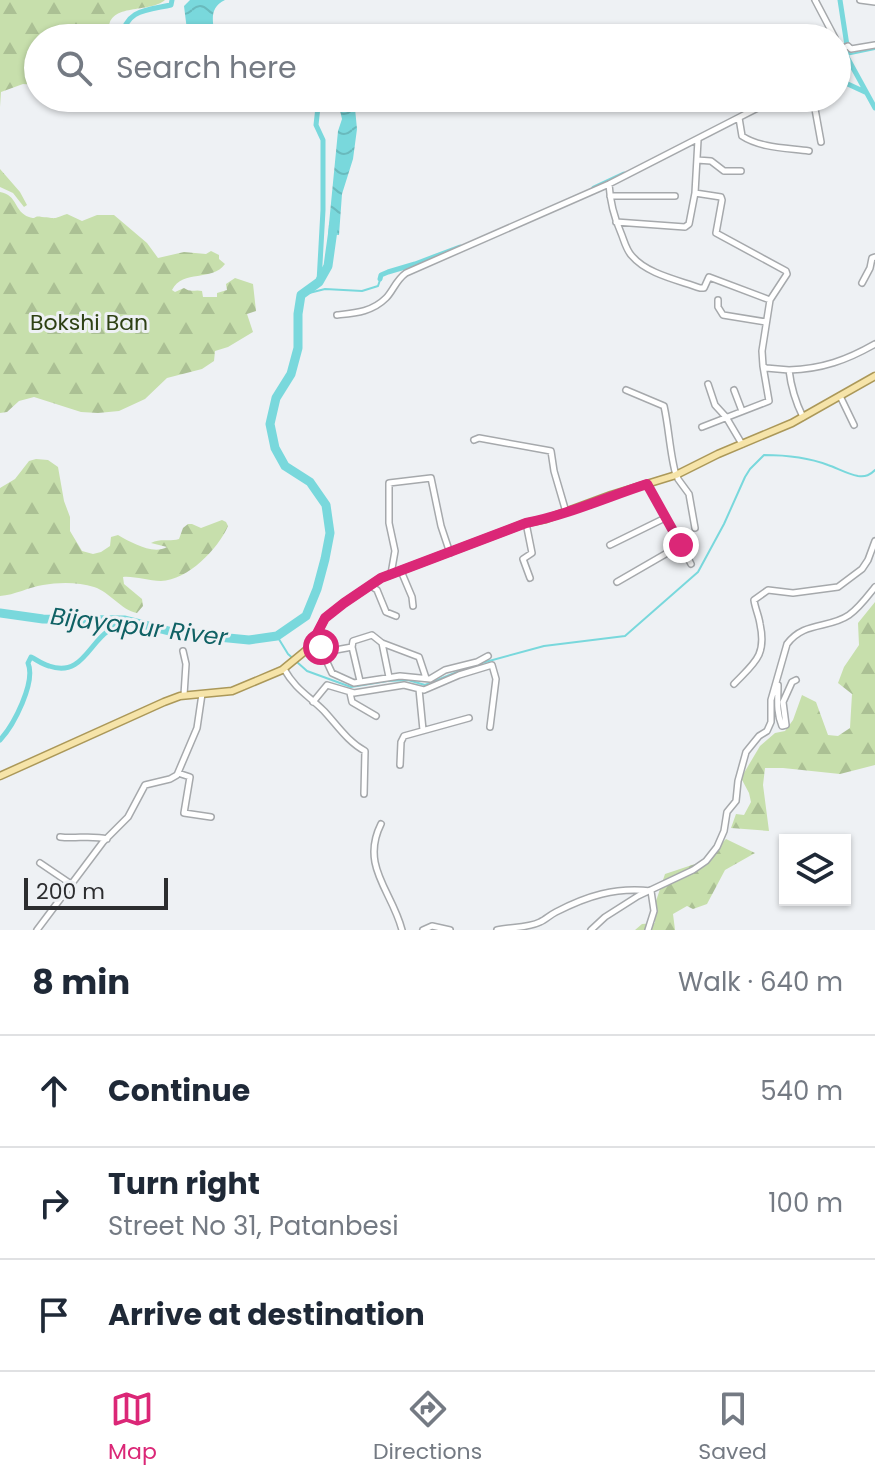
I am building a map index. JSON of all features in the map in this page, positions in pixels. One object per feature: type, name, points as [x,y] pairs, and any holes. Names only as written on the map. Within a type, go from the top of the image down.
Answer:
[{"type":"main road","points":[[0,776],[157,704],[184,695],[236,690],[284,669],[312,644],[325,618],[381,578],[526,523],[677,475],[803,417],[875,376]]},
{"type":"street","points":[[815,0],[828,24]]},
{"type":"street","points":[[860,0],[875,2]]},
{"type":"street","points":[[851,49],[875,45]]},
{"type":"street","points":[[337,315],[366,312],[386,298],[394,284],[406,273],[609,184],[750,112]]},
{"type":"street","points":[[816,112],[821,142]]},
{"type":"street","points":[[739,118],[742,136],[746,140],[809,151]]},
{"type":"street","points":[[616,222],[685,227],[689,224],[695,193],[698,139]]},
{"type":"street","points":[[697,160],[711,161],[724,171],[741,171]]},
{"type":"street","points":[[609,184],[616,222],[628,252],[651,270],[704,288],[709,277],[770,300]]},
{"type":"street","points":[[695,193],[722,198],[716,233],[785,269],[787,274],[770,300],[766,322],[762,351],[769,401],[702,427]]},
{"type":"street","points":[[610,196],[675,196]]},
{"type":"street","points":[[862,283],[875,257]]},
{"type":"street","points":[[718,300],[723,315],[766,322]]},
{"type":"street","points":[[763,366],[789,370],[838,363],[875,344]]},
{"type":"street","points":[[789,370],[790,384],[803,417]]},
{"type":"street","points":[[708,384],[715,405],[726,417],[742,445]]},
{"type":"street","points":[[626,390],[664,406],[672,446],[671,459],[678,479],[689,494],[695,528]]},
{"type":"street","points":[[734,390],[742,411]]},
{"type":"street","points":[[840,396],[854,425]]},
{"type":"street","points":[[476,439],[551,451],[566,512]]},
{"type":"street","points":[[391,574],[395,551],[389,523],[389,483],[431,478],[450,553]]},
{"type":"street","points":[[647,484],[691,564]]},
{"type":"street","points":[[610,545],[665,518]]},
{"type":"street","points":[[526,523],[532,553],[523,559],[530,578]]},
{"type":"street","points":[[734,684],[758,660],[760,653],[761,632],[754,600],[768,590],[793,593],[838,587],[862,569],[875,541]]},
{"type":"street","points":[[617,582],[681,545]]},
{"type":"street","points":[[401,571],[413,606]]},
{"type":"street","points":[[371,586],[377,590],[386,612],[396,616]]},
{"type":"street","points":[[591,930],[638,896],[706,861],[717,847],[727,812],[736,801],[746,752],[767,731],[771,722],[771,700],[785,650],[792,637],[806,628],[847,617],[875,587]]},
{"type":"street","points":[[360,682],[353,641],[372,635],[382,643],[419,657],[426,678]]},
{"type":"street","points":[[382,643],[389,677]]},
{"type":"street","points":[[312,644],[325,652],[332,673],[350,682],[389,677],[430,679],[445,670],[488,656]]},
{"type":"street","points":[[325,652],[352,647]]},
{"type":"street","points":[[183,651],[186,664],[184,695]]},
{"type":"street","points":[[313,702],[327,685],[350,693],[399,685],[429,689],[459,675],[492,665],[496,679],[490,727]]},
{"type":"street","points":[[284,669],[303,694],[321,708],[354,745],[365,751],[364,794]]},
{"type":"street","points":[[775,684],[778,685],[777,709],[782,726],[786,725],[783,702],[792,682],[796,680]]},
{"type":"street","points":[[419,689],[423,730]]},
{"type":"street","points":[[350,693],[352,702],[376,716]]},
{"type":"street","points":[[37,930],[107,839],[128,817],[145,785],[170,779],[178,773],[197,728],[202,694]]},
{"type":"street","points":[[400,765],[403,737],[469,718]]},
{"type":"street","points":[[178,773],[190,777],[184,813],[211,817]]},
{"type":"street","points":[[381,824],[374,850],[375,869],[402,930]]},
{"type":"street","points":[[60,837],[107,839]]},
{"type":"street","points":[[40,863],[71,884]]},
{"type":"street","points":[[497,930],[539,923],[565,908],[607,891],[651,891]]},
{"type":"street","points":[[648,930],[654,911],[651,891]]},
{"type":"street","points":[[423,930],[432,926],[450,930]]},
{"type":"green space","points":[[0,0],[165,0],[119,13],[110,24],[24,24],[24,84],[1,92],[0,107]]},
{"type":"green space","points":[[0,169],[27,205],[24,207],[13,193],[0,187]]},
{"type":"green space","name":"Bokshi Ban","points":[[0,192],[10,196],[24,215],[32,218],[54,218],[67,214],[82,221],[97,215],[114,215],[147,243],[158,258],[184,252],[206,254],[211,251],[219,255],[225,264],[219,269],[183,280],[172,290],[175,292],[184,288],[202,291],[203,297],[217,297],[217,293],[227,290],[226,284],[235,278],[253,284],[256,311],[247,314],[253,332],[215,351],[214,361],[202,369],[167,378],[145,399],[119,411],[81,412],[34,397],[19,401],[7,412],[0,413]]},
{"type":"green space","points":[[48,460],[58,467],[70,517],[70,531],[82,551],[93,554],[101,552],[110,546],[111,537],[118,535],[142,547],[161,549],[167,547],[151,543],[179,539],[188,524],[201,528],[222,520],[228,526],[210,553],[181,575],[161,581],[123,577],[124,584],[142,599],[143,606],[137,613],[100,589],[82,584],[49,584],[0,596],[0,488],[15,479],[29,461]]},
{"type":"green space","points":[[875,602],[875,765],[840,774],[765,768],[763,785],[769,831],[731,828],[736,814],[744,815],[751,802],[741,778],[760,746],[775,733],[785,731],[793,720],[802,695],[816,702],[828,735],[838,736],[850,728],[852,694],[838,683],[844,667],[859,645],[858,623]]},
{"type":"green space","points":[[726,839],[755,853],[725,870],[707,904],[693,909],[687,906],[673,914],[675,930],[635,930],[642,924],[655,923],[655,904],[665,874],[704,861]]},
{"type":"water","points":[[190,0],[225,0],[215,9],[214,24],[186,24],[184,6]]},
{"type":"water","points":[[340,112],[355,112],[357,129],[353,159],[342,194],[339,235],[328,234],[338,131],[342,119]]},
{"type":"waterway","points":[[126,24],[139,12],[171,5],[172,0]]},
{"type":"waterway","points":[[840,0],[844,24]]},
{"type":"waterway","points":[[851,54],[875,49]]},
{"type":"waterway","points":[[851,64],[875,108]]},
{"type":"waterway","points":[[851,86],[865,92]]},
{"type":"waterway","points":[[317,112],[316,125],[323,140],[319,282]]},
{"type":"waterway","points":[[594,188],[624,174]]},
{"type":"waterway","name":"Bijayapur River","points":[[0,613],[43,619],[125,620],[177,633],[249,640],[277,636],[306,616],[317,589],[330,533],[326,505],[310,482],[285,466],[275,448],[270,424],[276,398],[291,374],[298,348],[301,295],[319,282],[328,266],[334,223]]},
{"type":"waterway","points":[[380,279],[388,272],[460,247]]},
{"type":"waterway","points":[[301,295],[325,289],[362,291],[378,286],[380,280]]},
{"type":"waterway","points":[[478,664],[544,646],[625,636],[698,572],[745,477],[764,455],[812,460],[858,476],[875,470]]},
{"type":"waterway","name":"Bijayapur River","points":[[0,740],[22,703],[29,681],[28,663],[31,657],[49,666],[69,667],[83,658],[107,629],[134,622]]},
{"type":"waterway","points":[[277,636],[288,654],[307,671],[351,687],[408,680],[425,685],[472,666]]},
{"type":"route","points":[[321,647],[312,643],[325,618],[381,578],[526,523],[647,484],[681,545]]}]
